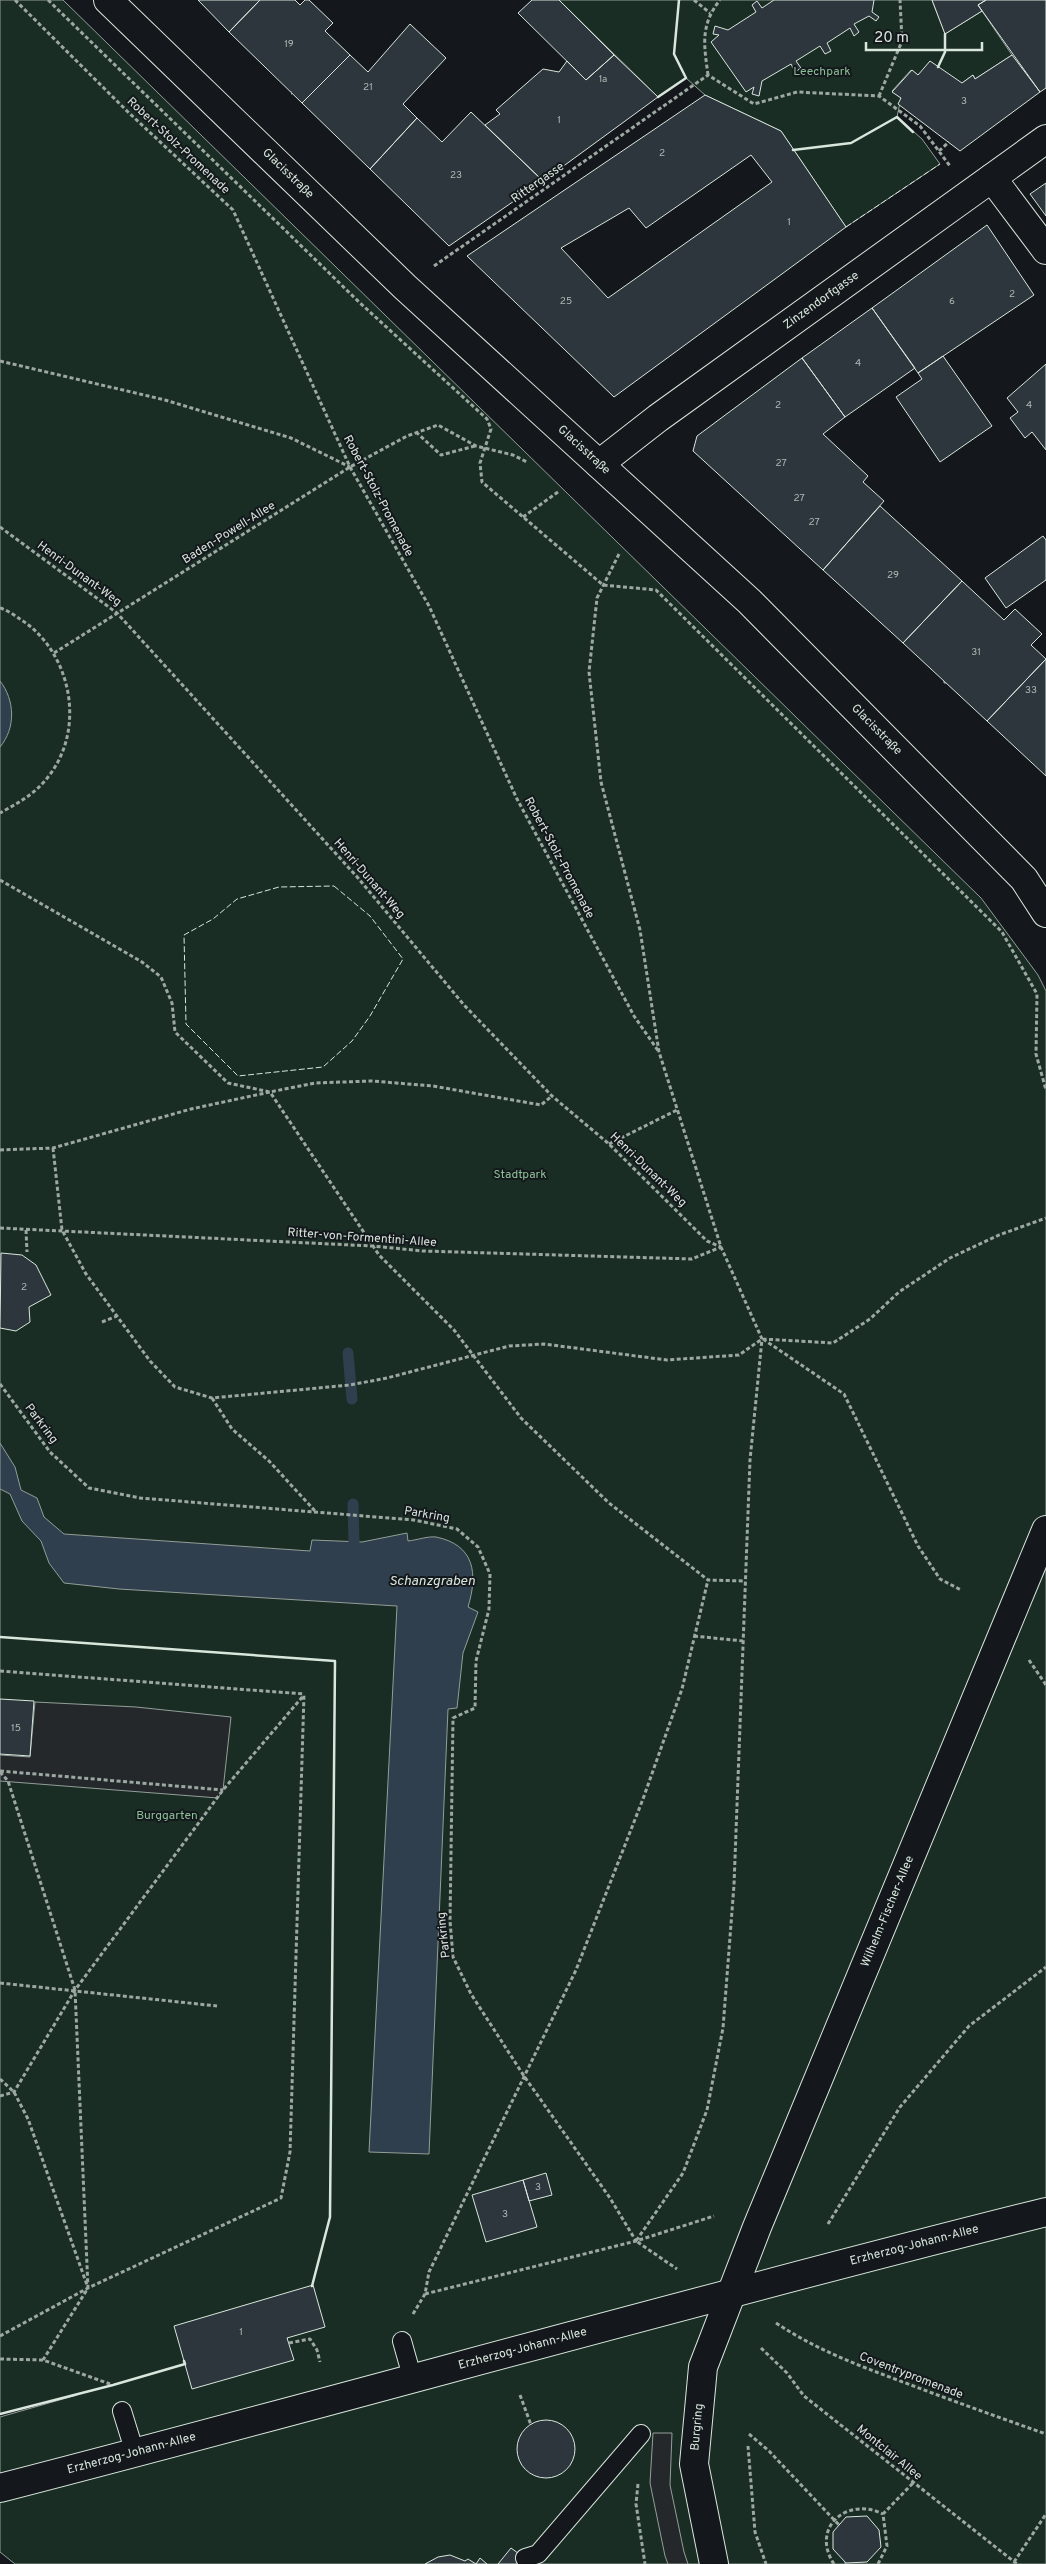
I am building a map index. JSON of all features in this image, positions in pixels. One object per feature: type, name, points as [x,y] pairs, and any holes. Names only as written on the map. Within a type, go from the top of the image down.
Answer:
[{"type":"main road","name":"Glacisstraße","points":[[117,3],[405,287],[756,608],[1024,879],[1046,913]]},
{"type":"main road","name":"Zinzendorfgasse","points":[[599,464],[658,418],[1046,139]]},
{"type":"main road","points":[[992,178],[1046,250]]},
{"type":"main road","name":"Wilhelm-Fischer-Allee","points":[[730,2293],[1046,1530]]},
{"type":"main road","name":"Erzherzog-Johann-Allee","points":[[0,2488],[413,2380],[790,2276],[1046,2212]]},
{"type":"main road","name":"Burgring","points":[[714,2564],[694,2464],[703,2367],[730,2293]]},
{"type":"lane","points":[[402,2340],[413,2380]]},
{"type":"lane","points":[[122,2411],[135,2453]]},
{"type":"lane","points":[[525,2558],[538,2554],[641,2434]]},
{"type":"path","name":"Robert-Stolz-Promenade","points":[[15,0],[233,210],[350,467],[429,606],[517,799],[634,1016],[659,1052]]},
{"type":"path","points":[[48,0],[359,302],[486,419],[492,429],[480,463],[482,482],[603,584],[656,590],[1002,932],[1038,994],[1036,1054],[1046,1090]]},
{"type":"path","points":[[694,0],[710,13]]},
{"type":"path","points":[[720,0],[710,13],[703,40],[708,75],[754,104],[797,92],[879,96],[920,126],[951,167]]},
{"type":"path","points":[[879,96],[902,41],[900,0]]},
{"type":"path","name":"Rittergasse","points":[[405,287],[708,75]]},
{"type":"path","points":[[939,151],[949,142]]},
{"type":"path","points":[[0,361],[165,400],[290,438],[350,467]]},
{"type":"path","name":"Baden-Powell-Allee","points":[[54,653],[350,467],[416,432],[438,425],[476,446]]},
{"type":"path","points":[[416,432],[441,456],[476,446],[513,455],[527,462]]},
{"type":"path","points":[[523,517],[558,492]]},
{"type":"path","name":"Henri-Dunant-Weg","points":[[0,527],[117,613],[358,878],[464,1005],[552,1096],[609,1144],[707,1241],[721,1247]]},
{"type":"path","points":[[619,554],[597,598],[589,672],[601,782],[640,930],[659,1052],[721,1247],[762,1339],[750,1460],[734,1885],[723,2028],[707,2110],[683,2173],[636,2240]]},
{"type":"path","points":[[0,608],[32,627],[54,653],[67,683],[70,715],[64,748],[49,776],[26,799],[0,813]]},
{"type":"path","points":[[0,880],[142,962],[161,978],[172,1003],[176,1032],[228,1083],[270,1092],[372,1246],[454,1330],[521,1418],[610,1502],[708,1580],[745,1581]]},
{"type":"path","points":[[0,1150],[53,1148],[191,1109],[315,1083],[372,1081],[433,1086],[541,1105],[552,1096]]},
{"type":"path","points":[[609,1144],[677,1110]]},
{"type":"path","points":[[53,1148],[62,1230],[86,1274],[150,1361],[176,1387],[212,1398],[350,1385],[473,1357],[509,1346],[544,1344],[667,1360],[739,1355],[762,1339],[833,1343],[870,1319],[899,1292],[950,1258],[999,1235],[1046,1218]]},
{"type":"path","name":"Ritter-von-Formentini-Allee","points":[[0,1228],[372,1246],[423,1251],[692,1259],[721,1247]]},
{"type":"path","points":[[26,1230],[27,1252]]},
{"type":"path","points":[[102,1322],[117,1316]]},
{"type":"path","points":[[762,1339],[844,1394],[918,1546],[940,1578],[961,1590]]},
{"type":"path","name":"Parkring","points":[[0,1384],[50,1452],[89,1488],[140,1498],[414,1520],[457,1529],[478,1546],[490,1574],[489,1609],[476,1662],[475,1708],[453,1718],[450,1921],[453,1957],[471,1994],[524,2076]]},
{"type":"path","points":[[212,1398],[232,1428],[269,1461],[316,1512]]},
{"type":"path","points":[[410,2318],[425,2294],[428,2272],[580,1961],[675,1707],[708,1580]]},
{"type":"path","points":[[694,1636],[743,1641]]},
{"type":"path","points":[[1031,1662],[1046,1685]]},
{"type":"path","points":[[0,1671],[304,1694]]},
{"type":"path","points":[[0,2096],[14,2092],[74,1990],[224,1790],[304,1694]]},
{"type":"path","points":[[0,2336],[88,2288],[281,2198],[290,2133],[304,1694]]},
{"type":"path","points":[[0,1771],[224,1790]]},
{"type":"path","points":[[0,1771],[8,1782],[74,1990],[88,2288],[43,2360]]},
{"type":"path","points":[[828,2224],[900,2107],[969,2026],[1046,1967]]},
{"type":"path","points":[[0,1983],[217,2006]]},
{"type":"path","points":[[524,2076],[610,2198],[636,2240],[676,2269]]},
{"type":"path","points":[[0,2079],[14,2092],[28,2119],[88,2288]]},
{"type":"path","points":[[425,2294],[636,2240],[714,2216]]},
{"type":"path","name":"Coventrypromenade","points":[[776,2323],[807,2343],[834,2356],[968,2407],[1046,2434]]},
{"type":"path","points":[[289,2343],[310,2339],[317,2350],[320,2362]]},
{"type":"path","name":"Montclair Allee","points":[[761,2348],[787,2373],[804,2396],[1016,2563],[1046,2514]]},
{"type":"path","points":[[0,2359],[43,2360],[113,2385]]},
{"type":"path","points":[[520,2396],[530,2425]]},
{"type":"path","points":[[641,2434],[636,2504],[645,2564]]},
{"type":"path","points":[[749,2434],[769,2451],[839,2525]]},
{"type":"path","points":[[748,2446],[755,2532],[766,2564]]},
{"type":"path","points":[[883,2514],[913,2483]]},
{"type":"path","points":[[834,2564],[828,2555],[826,2543],[828,2532],[842,2512],[861,2507],[874,2509],[883,2514]]},
{"type":"path","points":[[878,2564],[887,2546],[883,2514]]},
{"type":"green space","name":"Stadtpark","points":[[0,0],[63,0],[981,898],[1038,975],[1046,991],[1046,2564],[15,2564],[0,2552],[0,2417],[77,2395],[0,2414]]},
{"type":"green space","name":"Leechpark","points":[[559,0],[932,0],[945,34],[982,11],[1012,55],[975,79],[973,75],[962,83],[918,75],[911,70],[892,91],[901,98],[897,117],[922,139],[940,164],[846,227],[781,131],[705,95],[686,78],[658,97]]},
{"type":"shaded area","name":"Burggarten","points":[[35,1702],[136,1707],[231,1717],[223,1790],[218,1798],[0,1781],[0,1755],[30,1757]]},
{"type":"shaded area","points":[[653,2433],[672,2433],[670,2485],[688,2564],[668,2564],[665,2556],[650,2483]]},
{"type":"water","points":[[0,681],[9,697],[12,714],[9,731],[0,747]]},
{"type":"water","name":"Schanzgraben","points":[[0,1443],[15,1467],[21,1490],[37,1498],[44,1517],[64,1534],[310,1551],[312,1540],[362,1542],[407,1533],[408,1541],[436,1537],[449,1541],[466,1554],[473,1572],[473,1583],[468,1607],[478,1612],[463,1653],[457,1708],[448,1709],[429,2154],[369,2152],[397,1606],[119,1589],[64,1583],[49,1563],[41,1541],[22,1521],[10,1494],[0,1489]]},
{"type":"building","points":[[198,0],[260,0],[229,32]]},
{"type":"building","points":[[260,0],[295,0],[300,5],[305,0],[309,0],[333,23],[325,31],[350,55],[302,103],[229,32]]},
{"type":"building","points":[[532,0],[559,0],[614,55],[586,80],[518,13]]},
{"type":"building","points":[[774,0],[874,0],[872,12],[879,17],[876,21],[869,16],[854,24],[859,32],[854,36],[850,28],[827,43],[831,51],[825,54],[820,46],[796,61],[801,68],[795,72],[791,64],[762,81],[759,96],[752,94],[754,87],[746,92],[711,42],[719,35],[713,34],[715,26],[728,30],[756,12],[752,5],[757,1],[762,8]]},
{"type":"building","points":[[932,0],[986,0],[978,5],[982,11],[945,34]]},
{"type":"building","points":[[986,0],[1046,0],[1046,88],[1040,92],[978,5]]},
{"type":"building","points":[[410,24],[446,58],[403,104],[417,118],[370,169],[302,103],[350,55],[368,72]]},
{"type":"building","points":[[614,55],[658,97],[543,181],[485,125],[500,114],[496,110],[543,69],[559,72],[567,61],[586,80]]},
{"type":"building","points":[[1012,55],[1040,92],[960,151],[898,104],[901,98],[892,92],[912,70],[918,75],[930,61],[962,83],[973,75],[975,79]]},
{"type":"building","points":[[705,95],[781,131],[846,227],[614,397],[467,256]],"holes":[[[751,155],[772,182],[608,298],[561,248],[629,208],[646,228]]]},
{"type":"building","points":[[471,112],[543,181],[449,246],[370,169],[417,118],[442,142]]},
{"type":"building","points":[[1046,183],[1046,216],[1030,194]]},
{"type":"building","points":[[987,225],[1034,295],[918,373],[872,308]]},
{"type":"building","points":[[872,308],[915,368],[845,417],[802,358]]},
{"type":"building","points":[[943,356],[992,426],[940,462],[896,397],[922,379],[918,373]]},
{"type":"building","points":[[802,358],[845,417],[823,434],[868,476],[863,482],[884,501],[823,570],[693,451],[697,436]]},
{"type":"building","points":[[1046,364],[1046,450],[1032,432],[1025,438],[1010,418],[1018,412],[1007,398]]},
{"type":"building","points":[[880,506],[962,581],[903,643],[823,570]]},
{"type":"building","points":[[1043,536],[1046,540],[1046,580],[1006,608],[985,578]]},
{"type":"building","points":[[962,581],[1004,620],[1015,609],[1042,634],[1031,645],[1046,659],[987,721],[903,643]]},
{"type":"building","points":[[1046,659],[1046,776],[987,721]]},
{"type":"building","points":[[1,1253],[22,1255],[36,1265],[51,1295],[29,1307],[30,1322],[16,1331],[0,1328]]},
{"type":"building","points":[[0,1699],[34,1701],[30,1756],[0,1754]]},
{"type":"building","points":[[546,2173],[552,2195],[529,2201],[523,2180]]},
{"type":"building","points":[[523,2180],[537,2227],[486,2242],[472,2195]]},
{"type":"building","points":[[313,2285],[325,2327],[287,2338],[294,2360],[192,2389],[174,2326]]},
{"type":"building","points":[[540,2420],[552,2420],[567,2428],[575,2443],[575,2455],[567,2470],[552,2478],[540,2478],[525,2470],[517,2455],[517,2443],[525,2428]]},
{"type":"building","points":[[867,2516],[879,2530],[881,2547],[867,2562],[846,2563],[833,2549],[833,2532],[846,2517]]},
{"type":"building","points":[[511,2548],[533,2564],[498,2564]]},
{"type":"building","points":[[450,2555],[465,2561],[468,2559],[476,2564],[425,2564],[438,2557]]},
{"type":"building","points":[[480,2558],[487,2564],[476,2564]]},
{"type":"waterway","points":[[348,1353],[352,1399]]},
{"type":"waterway","points":[[353,1504],[354,1542]]},
{"type":"fence","points":[[846,227],[940,164]]},
{"type":"fence","points":[[334,886],[370,916],[403,959],[370,1016],[352,1041],[323,1067],[238,1076],[186,1024],[184,935],[213,919],[237,899],[279,887],[334,886]]},
{"type":"fence","points":[[0,1637],[335,1661],[330,2217],[312,2286]]},
{"type":"fence","points":[[0,2414],[113,2385],[185,2364],[184,2361]]},
{"type":"wall","points":[[658,97],[686,78],[674,54],[679,0]]},
{"type":"wall","points":[[938,67],[945,52],[945,34]]},
{"type":"wall","points":[[793,150],[851,143],[897,117],[913,132]]},
{"type":"wall","points":[[0,1637],[335,1661],[330,2217],[312,2286]]},
{"type":"wall","points":[[0,2414],[113,2385],[185,2364],[184,2361]]}]
